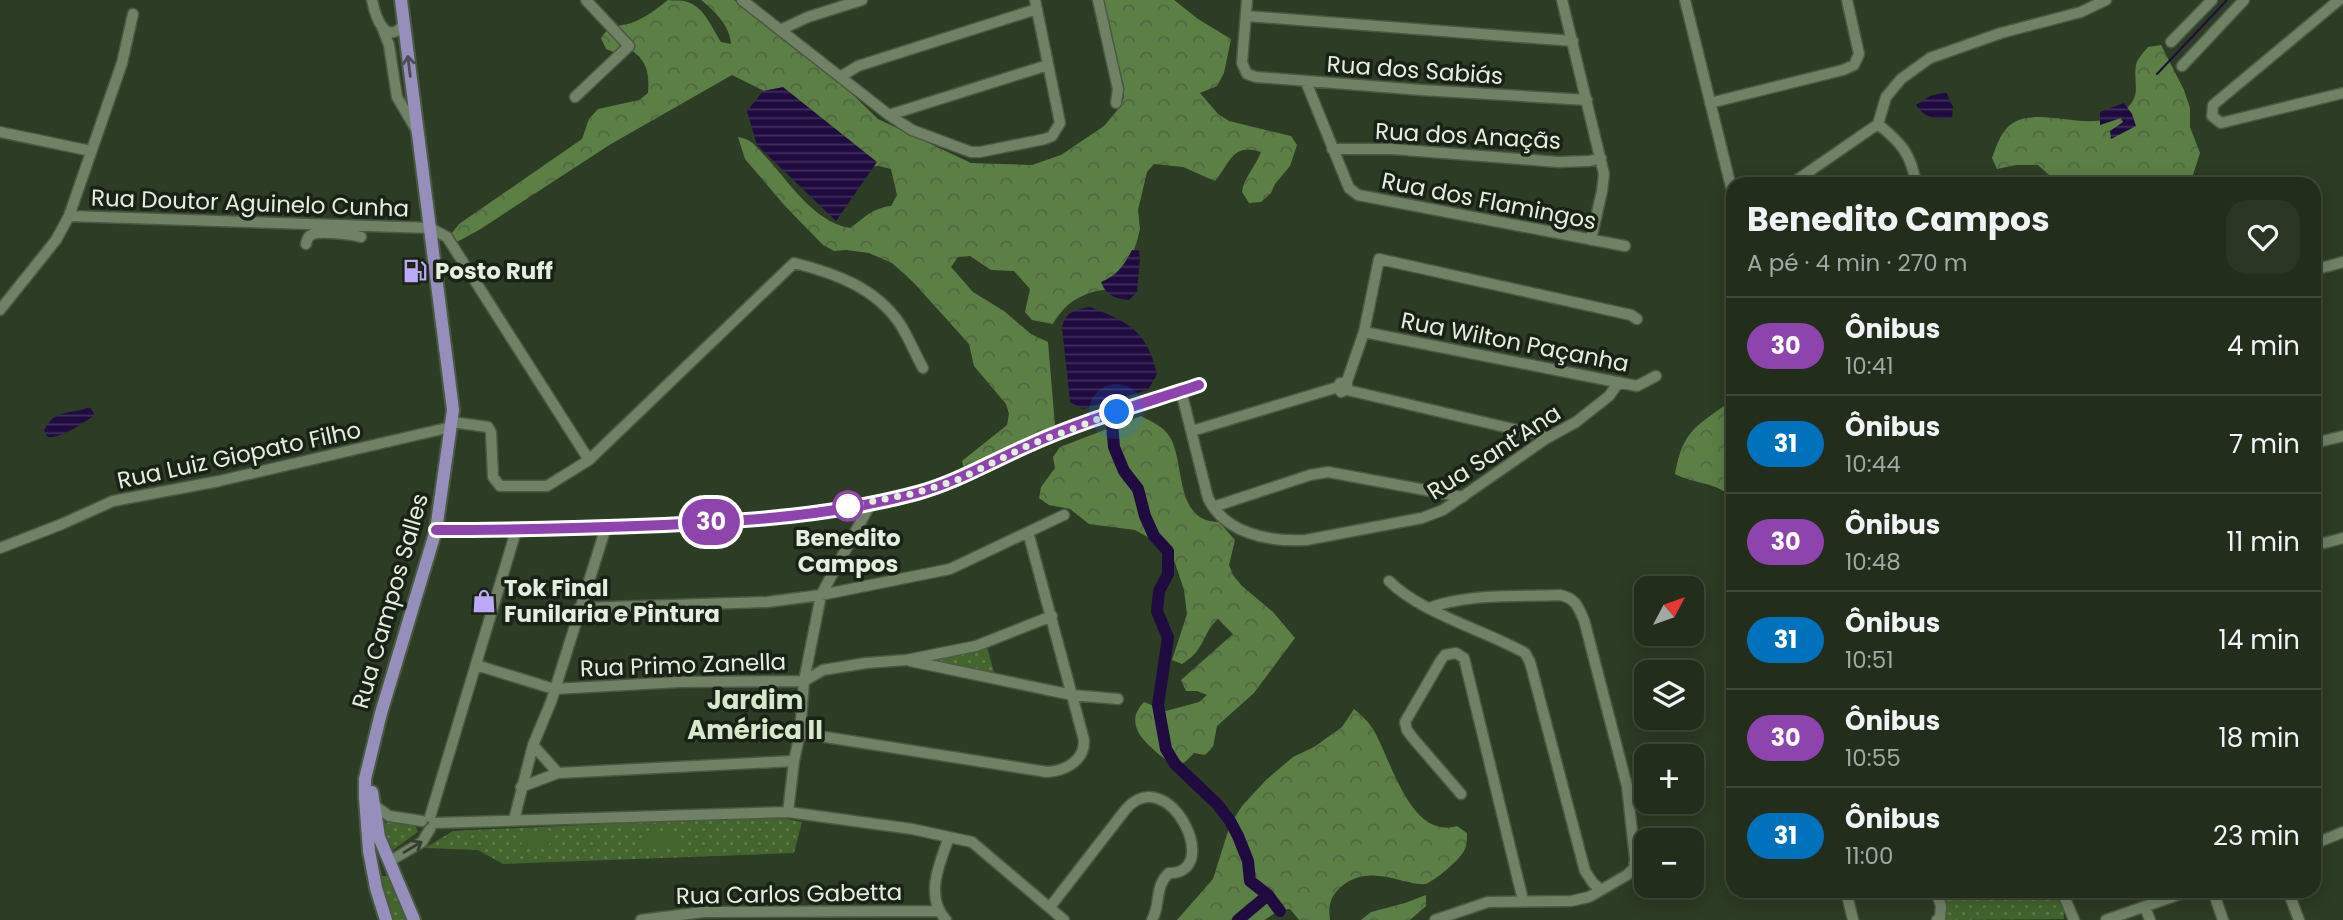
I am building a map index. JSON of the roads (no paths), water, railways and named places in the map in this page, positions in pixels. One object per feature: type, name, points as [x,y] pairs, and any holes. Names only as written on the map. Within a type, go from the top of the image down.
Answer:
[{"type":"main road","name":"Rua Campos Salles","points":[[386,920],[369,851],[365,790],[368,767],[381,713],[436,530],[453,410],[401,0]]},
{"type":"main road","points":[[368,767],[379,837],[414,920]]},
{"type":"main road","points":[[367,833],[376,822]]},
{"type":"main road","points":[[369,851],[378,863],[390,861]]},
{"type":"main road","points":[[380,901],[379,885],[382,876],[387,873],[396,875]]},
{"type":"street","points":[[372,0],[389,45],[397,97],[418,132]]},
{"type":"street","points":[[575,97],[629,46],[586,0]]},
{"type":"street","points":[[742,0],[840,77],[889,115],[924,135],[971,152],[980,152],[1045,139],[1057,131],[1060,123],[1036,4],[858,66],[840,77]]},
{"type":"street","points":[[780,30],[840,3],[862,0]]},
{"type":"street","points":[[1098,0],[1118,89],[1116,103]]},
{"type":"street","points":[[1247,0],[1245,16],[1573,41]]},
{"type":"street","points":[[1562,0],[1604,174],[1591,240]]},
{"type":"street","points":[[1685,0],[1728,177]]},
{"type":"street","points":[[1710,103],[1854,65],[1859,54],[1847,0]]},
{"type":"street","points":[[1801,177],[1878,124],[1886,97],[1901,79],[1930,58],[2001,33],[2081,12],[2106,0]]},
{"type":"street","points":[[2171,42],[2212,0]]},
{"type":"street","points":[[2182,66],[2244,0]]},
{"type":"street","points":[[2339,0],[2213,106],[2212,116],[2221,123],[2343,93]]},
{"type":"street","points":[[0,310],[56,240],[69,216],[122,63],[134,14]]},
{"type":"street","name":"Rua dos Sabiás","points":[[1245,16],[1243,69],[1247,74],[1256,77],[1587,100]]},
{"type":"street","points":[[382,27],[392,32],[404,24]]},
{"type":"street","points":[[889,115],[1048,65]]},
{"type":"street","points":[[1306,82],[1332,149]]},
{"type":"street","points":[[1878,124],[1900,142],[1909,156],[1914,177]]},
{"type":"street","points":[[0,132],[91,151]]},
{"type":"street","name":"Rua dos Anaçãs","points":[[1332,149],[1392,149],[1558,162],[1590,162],[1601,158]]},
{"type":"street","name":"Rua dos Flamingos","points":[[1332,149],[1349,188],[1358,195],[1625,246]]},
{"type":"street","name":"Rua Doutor Aguinelo Cunha","points":[[69,216],[430,228]]},
{"type":"street","points":[[430,228],[447,237],[589,460]]},
{"type":"street","points":[[306,244],[308,237],[315,233],[361,237]]},
{"type":"street","points":[[1343,387],[1364,332],[1379,259],[1631,315],[1637,319]]},
{"type":"street","points":[[2321,268],[2343,262]]},
{"type":"street","points":[[452,424],[488,427],[491,432],[493,477],[500,486],[547,486],[589,460],[794,263],[826,271],[864,289],[884,305],[900,324],[923,368]]},
{"type":"street","name":"Rua Wilton Paçanha","points":[[1364,332],[1637,386],[1656,376]]},
{"type":"street","name":"Rua Sant’Ana","points":[[1213,507],[1227,523],[1279,540],[1306,540],[1434,515],[1547,438],[1576,422],[1609,396],[1619,382]]},
{"type":"street","points":[[436,530],[516,531],[729,522],[870,503],[957,480],[1029,445],[1095,418],[1199,385]]},
{"type":"street","points":[[1192,431],[1343,387],[1536,433],[1547,438]]},
{"type":"street","points":[[1181,391],[1208,498],[1213,507],[1310,475],[1328,472],[1463,497]]},
{"type":"street","name":"Rua Luiz Giopato Filho","points":[[0,548],[113,501],[244,475],[452,424]]},
{"type":"street","points":[[1522,431],[1534,447]]},
{"type":"street","points":[[2321,441],[2343,436]]},
{"type":"street","points":[[788,812],[800,733],[804,681],[821,595],[870,503]]},
{"type":"street","points":[[579,608],[767,602],[821,595],[950,569],[1064,515]]},
{"type":"street","points":[[514,820],[533,745],[554,689],[606,527]]},
{"type":"street","points":[[390,861],[422,842],[516,531]]},
{"type":"street","points":[[800,733],[1047,772],[1057,771],[1073,763],[1084,748],[1052,616],[1028,532]]},
{"type":"street","points":[[2324,543],[2343,538]]},
{"type":"street","points":[[1389,581],[1429,608],[1525,653],[1530,662],[1585,871],[1601,890]]},
{"type":"street","points":[[1429,608],[1447,601],[1464,599],[1560,595],[1570,597],[1577,604],[1584,620],[1627,786],[1634,836],[1634,868],[1589,897],[1571,901],[1488,902],[1435,920]]},
{"type":"street","name":"Rua Primo Zanella","points":[[476,665],[554,689],[680,682],[804,681],[823,670],[906,660],[976,646],[1052,616]]},
{"type":"street","points":[[1461,794],[1406,730],[1405,723],[1441,660],[1445,655],[1455,653],[1464,658],[1523,901]]},
{"type":"street","points":[[906,660],[1072,695],[1118,699]]},
{"type":"street","points":[[533,745],[558,773]]},
{"type":"street","points":[[521,787],[558,773],[794,761]]},
{"type":"street","points":[[1050,907],[1126,809],[1134,800],[1146,797],[1164,803],[1179,816],[1192,841],[1193,853],[1191,862],[1185,869],[1178,874],[1169,873],[1161,882],[1152,920]]},
{"type":"street","points":[[374,805],[389,816],[429,822],[788,812],[912,829],[972,842],[1064,920]]},
{"type":"street","points":[[376,822],[389,816]]},
{"type":"street","points":[[2321,842],[2342,834]]},
{"type":"street","points":[[946,920],[938,911],[936,876],[949,837]]},
{"type":"street","points":[[1848,898],[1853,920]]},
{"type":"street","points":[[1937,920],[1940,918],[1941,906],[1938,898]]},
{"type":"street","points":[[2065,898],[2074,920]]},
{"type":"street","points":[[2106,920],[2170,898]]},
{"type":"street","points":[[2215,898],[2223,920]]},
{"type":"street","points":[[2291,898],[2299,920]]},
{"type":"street","points":[[2145,907],[2150,920]]},
{"type":"street","name":"Rua Carlos Gabetta","points":[[641,920],[683,917],[703,912],[938,911]]},
{"type":"waterway","points":[[2157,74],[2227,0]]},
{"type":"waterway","points":[[1112,424],[1114,447],[1124,471],[1138,489],[1154,536],[1168,551],[1168,574],[1159,591],[1157,611],[1168,638],[1158,705],[1166,749],[1175,764],[1218,805],[1230,821],[1248,861],[1250,881],[1268,895],[1238,920]]},
{"type":"waterway","points":[[1268,895],[1280,911]]},
{"type":"place","name":"Posto Ruff","points":[[415,271]]},
{"type":"place","name":"Benedito Campos","points":[[848,506]]},
{"type":"place","name":"Tok Final Funilaria e Pintura","points":[[484,601]]},
{"type":"district","name":"Jardim América II","points":[[755,715]]}]
